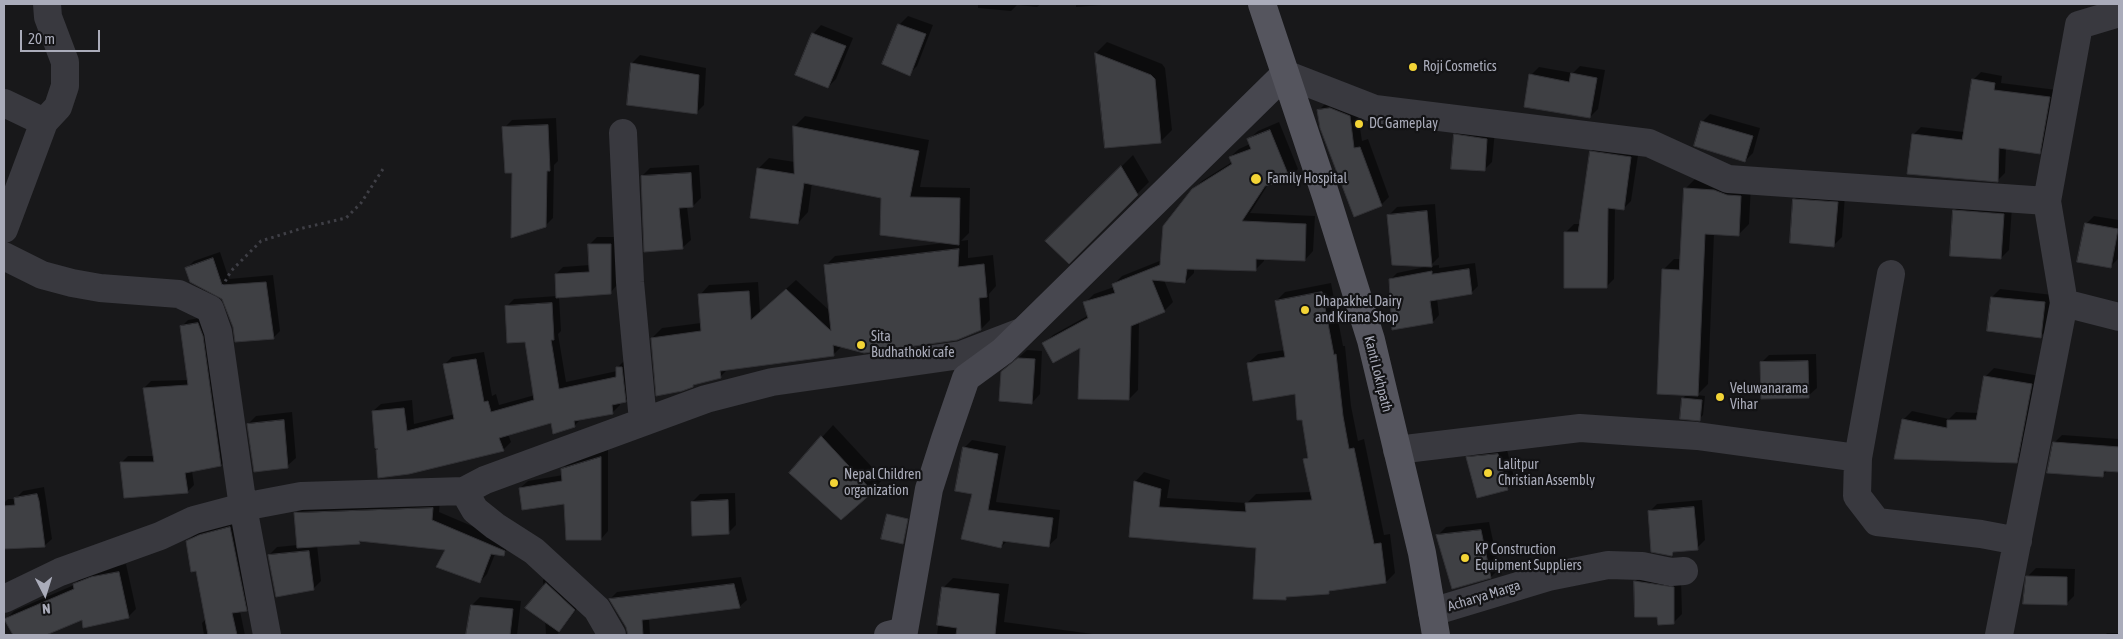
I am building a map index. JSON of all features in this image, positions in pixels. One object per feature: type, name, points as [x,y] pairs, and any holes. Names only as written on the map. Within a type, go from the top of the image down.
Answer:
[{"type":"main road","name":"Kanti Lokhpath","points":[[1262,4],[1326,196],[1370,340],[1422,553],[1434,624]]},
{"type":"main road","points":[[899,634],[929,489],[966,378],[1003,351],[1285,74]]},
{"type":"street","points":[[4,229],[44,122],[58,107],[65,86],[65,62],[48,17],[46,4]]},
{"type":"street","points":[[1999,635],[2064,303],[2047,201],[2079,25],[2119,13]]},
{"type":"street","points":[[1285,74],[1375,108],[1649,143],[1728,179],[2047,201]]},
{"type":"street","points":[[4,103],[44,122]]},
{"type":"street","points":[[623,133],[630,282],[643,421]]},
{"type":"street","points":[[4,256],[42,275],[72,284],[179,294],[210,309],[221,348],[243,507],[267,635]]},
{"type":"street","points":[[1891,274],[1858,458],[1857,496],[1877,522],[1980,534],[2018,541]]},
{"type":"street","points":[[2064,303],[2119,317]]},
{"type":"street","points":[[4,599],[60,572],[160,536],[194,520],[243,507],[301,496],[464,491],[485,480],[706,399],[772,382],[960,355],[1021,332]]},
{"type":"street","points":[[1397,450],[1580,428],[1697,436],[1858,458]]},
{"type":"street","points":[[464,491],[475,510],[495,526],[534,551],[597,609],[612,635]]},
{"type":"street","name":"Acharya Marga","points":[[1434,624],[1548,577],[1608,566],[1642,566],[1671,572],[1684,571]]},
{"type":"path","points":[[210,309],[231,271],[261,241],[303,228],[346,218],[361,203],[384,169]]},
{"type":"building","points":[[898,24],[926,34],[910,76],[882,64]]},
{"type":"building","points":[[812,33],[846,46],[828,88],[795,75]]},
{"type":"building","points":[[1095,53],[1151,75],[1155,79],[1161,143],[1105,148]]},
{"type":"building","points":[[631,63],[699,75],[697,114],[627,105]]},
{"type":"building","points":[[1571,73],[1597,78],[1590,118],[1524,107],[1529,74],[1569,82]]},
{"type":"building","points":[[1972,79],[1995,83],[1994,90],[2050,97],[2040,154],[1999,148],[1998,182],[1907,174],[1912,134],[1962,140]]},
{"type":"building","points":[[1330,108],[1350,116],[1354,148],[1360,147],[1382,206],[1354,217],[1320,128],[1317,110]]},
{"type":"building","points":[[1701,121],[1753,136],[1745,162],[1694,146]]},
{"type":"building","points":[[548,125],[550,171],[547,171],[546,227],[511,238],[512,173],[505,173],[502,127]]},
{"type":"building","points":[[793,126],[919,151],[910,197],[960,198],[959,245],[880,235],[881,198],[804,183],[798,224],[750,218],[757,168],[794,174]]},
{"type":"building","points":[[1270,130],[1290,179],[1265,186],[1242,221],[1306,224],[1305,261],[1256,259],[1256,271],[1187,269],[1185,283],[1152,280],[1165,312],[1131,326],[1129,400],[1078,399],[1080,348],[1053,363],[1042,343],[1088,318],[1083,302],[1115,293],[1112,284],[1160,265],[1163,226],[1192,189],[1232,164],[1229,157],[1251,149],[1247,139]]},
{"type":"building","points":[[1454,134],[1487,139],[1485,171],[1451,169]]},
{"type":"building","points":[[1590,151],[1631,157],[1624,210],[1608,208],[1607,288],[1564,288],[1564,232],[1578,232]]},
{"type":"building","points":[[1121,166],[1138,195],[1069,264],[1045,241]]},
{"type":"building","points":[[691,173],[693,207],[679,208],[683,249],[644,252],[641,176]]},
{"type":"building","points":[[1684,188],[1714,190],[1727,195],[1741,196],[1739,236],[1705,234],[1698,396],[1657,394],[1662,269],[1679,270]]},
{"type":"building","points":[[1793,199],[1838,202],[1834,247],[1790,243]]},
{"type":"building","points":[[1953,210],[2004,214],[2001,259],[1950,256]]},
{"type":"building","points":[[1427,211],[1432,267],[1392,265],[1387,215]]},
{"type":"building","points":[[2085,223],[2118,229],[2111,268],[2077,262]]},
{"type":"building","points":[[588,244],[611,244],[611,294],[556,298],[555,274],[589,272]]},
{"type":"building","points":[[959,249],[958,267],[984,264],[987,297],[979,298],[981,330],[957,340],[864,353],[833,345],[834,356],[720,371],[721,378],[693,385],[693,387],[682,391],[656,396],[651,338],[701,331],[698,294],[749,291],[751,320],[786,289],[831,331],[824,265]]},
{"type":"building","points":[[213,258],[222,285],[266,282],[274,339],[235,342],[233,327],[222,299],[190,282],[185,268]]},
{"type":"building","points":[[1469,269],[1472,294],[1430,301],[1433,323],[1392,330],[1389,279],[1432,271],[1432,274]]},
{"type":"building","points":[[1322,292],[1334,355],[1336,354],[1349,449],[1354,448],[1374,544],[1381,543],[1386,583],[1329,591],[1329,594],[1286,597],[1286,600],[1253,599],[1256,548],[1129,537],[1134,481],[1161,489],[1159,507],[1246,512],[1245,503],[1312,500],[1303,459],[1308,458],[1302,420],[1297,420],[1295,394],[1253,401],[1247,363],[1285,357],[1275,301]]},
{"type":"building","points":[[1991,297],[2045,302],[2041,338],[1987,331]]},
{"type":"building","points":[[552,303],[554,340],[551,340],[559,389],[616,377],[616,367],[622,367],[626,402],[612,405],[613,414],[574,421],[575,427],[553,434],[551,423],[499,438],[504,451],[409,474],[378,478],[376,450],[378,449],[375,448],[372,411],[404,408],[407,431],[454,419],[443,364],[476,359],[484,402],[488,401],[491,412],[534,400],[525,342],[507,343],[505,306]]},
{"type":"building","points":[[198,323],[203,336],[221,466],[185,473],[188,493],[124,498],[120,462],[154,462],[143,388],[188,385],[180,326]]},
{"type":"building","points":[[1018,358],[1035,359],[1032,404],[999,401],[1001,372]]},
{"type":"building","points":[[1808,361],[1809,398],[1761,399],[1760,362]]},
{"type":"building","points":[[1984,376],[2032,384],[2017,463],[1894,459],[1902,419],[1947,428],[1947,420],[1976,420]]},
{"type":"building","points":[[1682,398],[1702,400],[1700,421],[1680,419]]},
{"type":"building","points":[[284,420],[288,468],[254,472],[247,424]]},
{"type":"building","points":[[821,436],[873,492],[841,520],[789,473]]},
{"type":"building","points":[[2053,442],[2119,447],[2119,472],[2104,471],[2103,477],[2047,473]]},
{"type":"building","points":[[963,447],[998,454],[988,510],[1053,518],[1049,547],[1003,541],[1001,548],[961,539],[972,494],[955,491]]},
{"type":"building","points":[[1498,454],[1508,490],[1477,498],[1466,457]]},
{"type":"building","points":[[601,457],[601,540],[566,540],[564,504],[522,510],[519,488],[562,481],[561,469]]},
{"type":"building","points":[[37,494],[45,547],[4,549],[4,506],[15,505],[14,498]]},
{"type":"building","points":[[728,500],[729,534],[692,536],[691,502]]},
{"type":"building","points":[[1694,507],[1698,550],[1673,552],[1672,556],[1651,552],[1648,511]]},
{"type":"building","points":[[433,508],[432,520],[505,551],[504,556],[491,554],[480,583],[436,567],[445,550],[359,541],[360,544],[297,548],[294,513]]},
{"type":"building","points":[[887,514],[908,519],[903,544],[881,539]]},
{"type":"building","points":[[230,527],[247,611],[232,613],[237,635],[208,635],[196,571],[191,572],[186,541],[199,535]]},
{"type":"building","name":"KP Construction Equipment Suppliers","points":[[1481,530],[1491,578],[1452,589],[1436,535]]},
{"type":"building","points":[[309,551],[314,590],[276,597],[268,555]]},
{"type":"building","points":[[119,572],[129,618],[83,628],[82,620],[46,635],[13,635],[4,619],[74,589],[73,584],[91,577]]},
{"type":"building","points":[[2026,576],[2067,577],[2067,605],[2023,604]]},
{"type":"building","points":[[1634,581],[1674,587],[1674,624],[1658,625],[1657,617],[1635,617]]},
{"type":"building","points":[[546,583],[575,610],[559,632],[525,608]]},
{"type":"building","points":[[734,584],[740,608],[642,620],[643,635],[628,635],[626,627],[609,599]]},
{"type":"building","points":[[942,587],[999,594],[995,635],[956,635],[957,628],[937,625]]},
{"type":"building","points":[[471,605],[513,609],[510,635],[466,635]]},
{"type":"place","name":"Roji Cosmetics","points":[[1413,67]]},
{"type":"place","name":"DC Gameplay","points":[[1359,124]]},
{"type":"place","name":"Family Hospital","points":[[1256,179]]},
{"type":"place","name":"Dhapakhel Dairy and Kirana Shop","points":[[1305,310]]},
{"type":"place","name":"Sita Budhathoki cafe","points":[[861,345]]},
{"type":"place","name":"Veluwanarama Vihar","points":[[1720,397]]},
{"type":"place","name":"Lalitpur Christian Assembly","points":[[1488,473]]},
{"type":"place","name":"Nepal Children organization","points":[[834,483]]},
{"type":"place","name":"KP Construction Equipment Suppliers","points":[[1465,558]]}]
